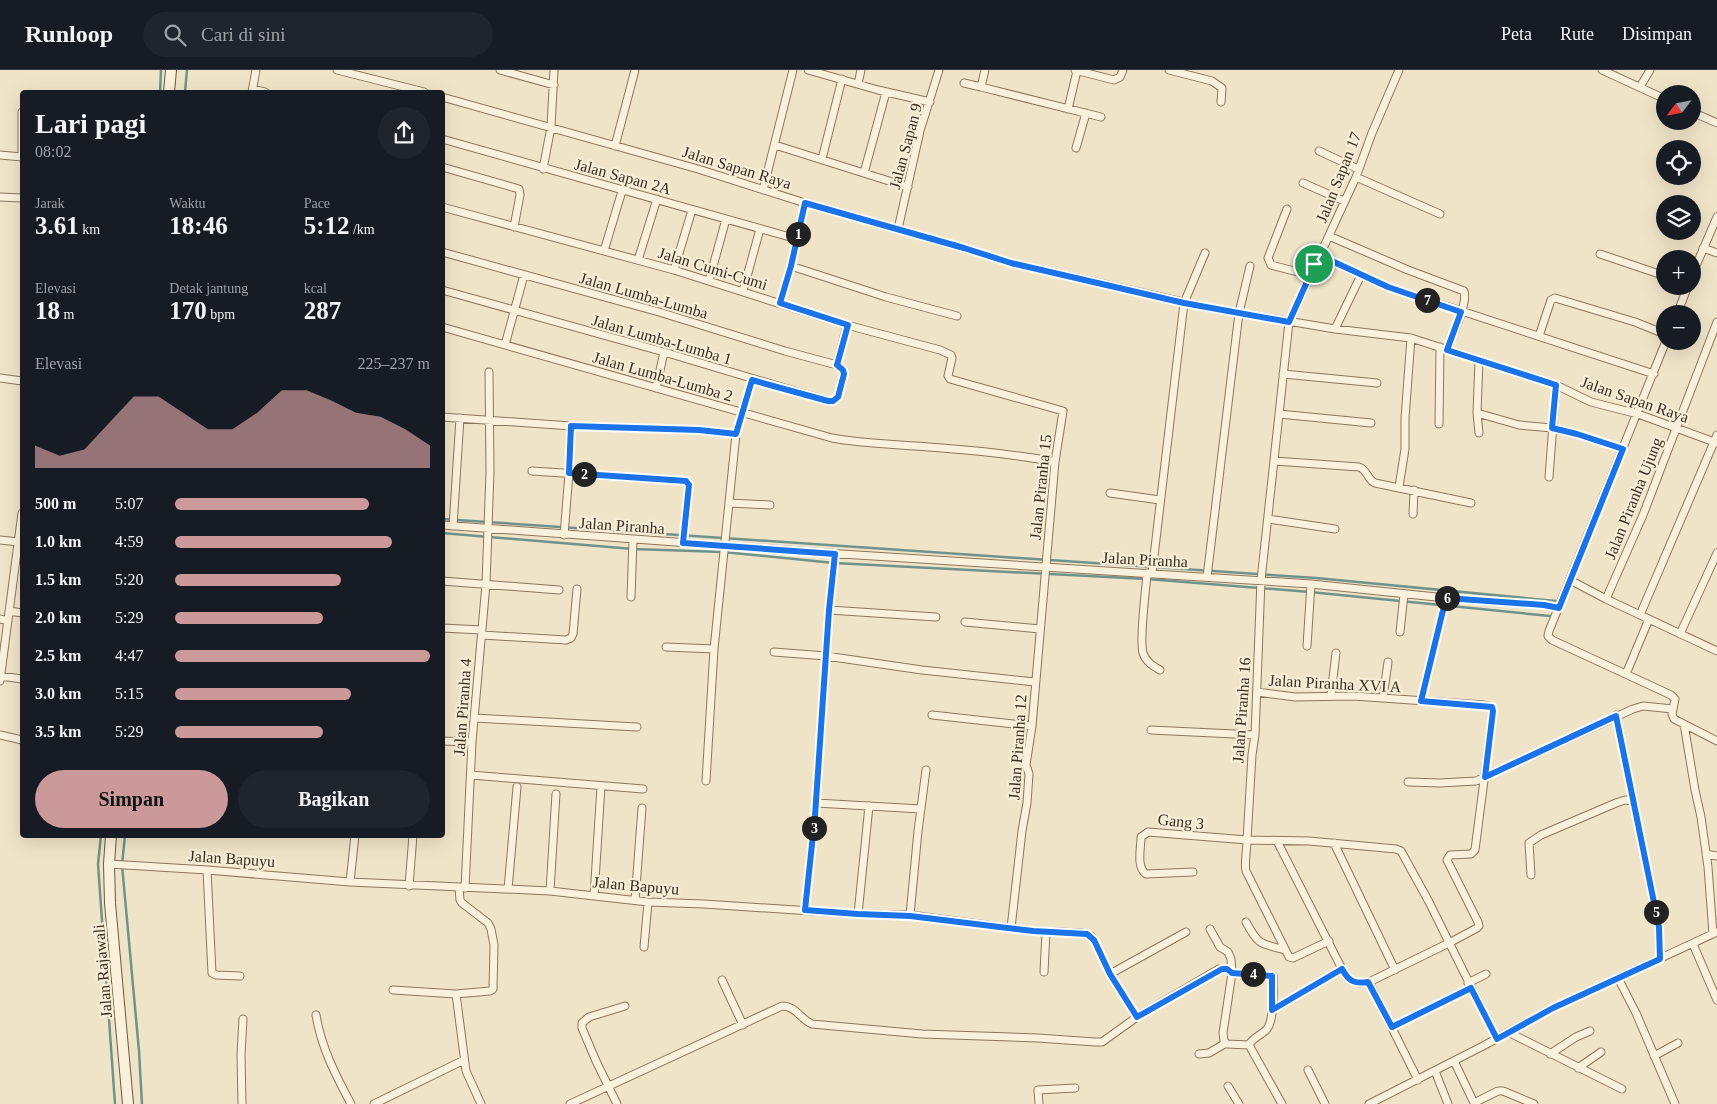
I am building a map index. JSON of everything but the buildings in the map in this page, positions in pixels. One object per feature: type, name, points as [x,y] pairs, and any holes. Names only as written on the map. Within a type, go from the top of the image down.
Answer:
[{"type":"main road","points":[[169,90],[171,70]]},
{"type":"main road","name":"Jalan Rajawali","points":[[110,838],[110,903],[128,1104]]},
{"type":"street","points":[[253,90],[256,70]]},
{"type":"street","points":[[337,70],[416,90]]},
{"type":"street","points":[[500,70],[510,71],[554,85]]},
{"type":"street","points":[[543,168],[551,127],[554,70]]},
{"type":"street","points":[[615,146],[635,70]]},
{"type":"street","points":[[763,190],[793,70]]},
{"type":"street","points":[[808,70],[930,102]]},
{"type":"street","points":[[822,159],[842,70]]},
{"type":"street","points":[[858,84],[861,70]]},
{"type":"street","name":"Jalan Sapan 9","points":[[898,229],[920,131],[939,70]]},
{"type":"street","points":[[981,87],[985,70]]},
{"type":"street","points":[[1068,109],[1076,70],[1097,73],[1114,80],[1120,78],[1123,70]]},
{"type":"street","points":[[1168,70],[1212,81],[1222,88],[1221,102]]},
{"type":"street","name":"Jalan Sapan 17","points":[[1274,461],[1289,322],[1356,177],[1399,70]]},
{"type":"street","points":[[1602,70],[1656,95]]},
{"type":"street","points":[[1640,87],[1650,70]]},
{"type":"street","points":[[964,83],[1102,117]]},
{"type":"street","points":[[864,173],[886,92]]},
{"type":"street","name":"Jalan Sapan Raya","points":[[445,98],[551,127],[1011,263],[1184,303],[1289,322],[1411,338],[1556,385],[1591,402],[1638,414],[1716,440]]},
{"type":"street","points":[[1076,148],[1086,113]]},
{"type":"street","points":[[1701,116],[1717,123]]},
{"type":"street","name":"Jalan Sapan 2A","points":[[445,140],[797,239]]},
{"type":"street","points":[[774,145],[908,187]]},
{"type":"street","points":[[1319,151],[1358,169]]},
{"type":"street","points":[[0,155],[20,157]]},
{"type":"street","points":[[445,168],[519,189],[520,195],[514,227]]},
{"type":"street","points":[[1356,177],[1440,214]]},
{"type":"street","points":[[1303,183],[1344,201]]},
{"type":"street","points":[[604,251],[622,190]]},
{"type":"street","points":[[0,197],[20,198]]},
{"type":"street","points":[[638,260],[657,199]]},
{"type":"street","points":[[780,303],[791,266],[805,203]]},
{"type":"street","name":"Jalan Cumi-Cumi","points":[[445,208],[674,270],[848,325],[940,350],[951,355],[948,376],[950,380],[1063,411]]},
{"type":"street","points":[[1287,209],[1268,258],[1269,262],[1276,266],[1310,275]]},
{"type":"street","points":[[674,270],[692,210]]},
{"type":"street","points":[[1701,253],[1717,217]]},
{"type":"street","points":[[709,281],[726,218]]},
{"type":"street","points":[[743,291],[760,229]]},
{"type":"street","points":[[1329,236],[1408,270],[1462,288],[1464,291],[1465,295],[1461,312],[1444,348],[1440,424]]},
{"type":"street","points":[[1703,248],[1717,253]]},
{"type":"street","name":"Jalan Lumba-Lumba","points":[[445,253],[659,312],[837,365]]},
{"type":"street","points":[[1160,670],[1148,663],[1143,653],[1142,639],[1149,573],[1160,500],[1184,303],[1205,253]]},
{"type":"street","points":[[1600,254],[1656,273]]},
{"type":"street","points":[[1319,255],[1388,287],[1654,374]]},
{"type":"street","points":[[791,266],[886,297],[958,316]]},
{"type":"street","points":[[1207,576],[1239,313],[1250,266]]},
{"type":"street","points":[[505,345],[524,275]]},
{"type":"street","points":[[1335,329],[1361,275]]},
{"type":"street","name":"Jalan Lumba-Lumba 1","points":[[445,291],[664,352],[752,380],[828,401],[833,401],[838,397],[844,374],[843,370],[837,365]]},
{"type":"street","points":[[1539,336],[1551,300],[1556,298],[1636,322],[1656,330]]},
{"type":"street","name":"Jalan Piranha Ujung","points":[[1606,599],[1643,515],[1717,322]]},
{"type":"street","points":[[837,365],[848,325]]},
{"type":"street","name":"Jalan Lumba-Lumba 2","points":[[445,328],[843,440],[1026,457],[1055,462]]},
{"type":"street","points":[[1399,487],[1405,449],[1405,418],[1411,338]]},
{"type":"street","points":[[1663,350],[1548,636],[1552,640],[1671,695],[1674,699],[1672,714],[1674,718],[1717,741]]},
{"type":"street","points":[[656,388],[664,352]]},
{"type":"street","points":[[1479,360],[1477,413],[1479,433]]},
{"type":"street","name":"Jalan Piranha 4","points":[[462,888],[472,775],[472,742],[486,584],[490,420],[489,372]]},
{"type":"street","points":[[1284,374],[1377,383]]},
{"type":"street","points":[[0,378],[20,381]]},
{"type":"street","points":[[706,781],[714,649],[736,434],[752,380]]},
{"type":"street","points":[[1549,477],[1556,385]]},
{"type":"street","name":"Jalan Piranha 15","points":[[1046,567],[1055,462],[1063,411]]},
{"type":"street","points":[[1477,413],[1519,425],[1552,428],[1577,434],[1623,449]]},
{"type":"street","points":[[1279,414],[1371,423]]},
{"type":"street","points":[[445,417],[571,426],[699,430],[736,434]]},
{"type":"street","points":[[454,526],[460,418]]},
{"type":"street","points":[[564,535],[571,426]]},
{"type":"street","points":[[1640,615],[1716,440]]},
{"type":"street","points":[[1274,461],[1359,467],[1366,471],[1372,482],[1470,503]]},
{"type":"street","name":"Jalan Piranha 16","points":[[1274,461],[1262,580],[1255,734],[1252,755],[1247,859],[1244,864],[1285,950]]},
{"type":"street","points":[[532,471],[686,481],[689,485],[683,543]]},
{"type":"street","points":[[1414,490],[1414,514]]},
{"type":"street","points":[[1110,493],[1160,500]]},
{"type":"street","points":[[729,503],[770,506]]},
{"type":"street","points":[[1268,519],[1335,529]]},
{"type":"street","name":"Jalan Piranha","points":[[445,525],[835,554],[1262,580],[1446,598],[1544,605],[1559,608]]},
{"type":"street","points":[[20,528],[18,542],[20,556],[9,611],[4,620],[0,677],[20,679]]},
{"type":"street","points":[[0,540],[18,542]]},
{"type":"street","points":[[631,597],[633,540]]},
{"type":"street","points":[[1680,634],[1717,553]]},
{"type":"street","points":[[805,910],[816,803],[829,610],[835,554]]},
{"type":"street","name":"Jalan Piranha 12","points":[[1011,928],[1022,831],[1027,804],[1029,774],[1026,765],[1032,726],[1046,567]]},
{"type":"street","points":[[1570,580],[1717,651]]},
{"type":"street","points":[[445,581],[559,590]]},
{"type":"street","points":[[1307,646],[1310,584]]},
{"type":"street","points":[[445,628],[566,640],[571,638],[573,634],[577,589]]},
{"type":"street","points":[[1400,632],[1404,594]]},
{"type":"street","points":[[1421,701],[1446,598]]},
{"type":"street","points":[[829,610],[936,617]]},
{"type":"street","points":[[9,611],[20,613]]},
{"type":"street","points":[[1626,674],[1649,619]]},
{"type":"street","points":[[965,622],[1040,629]]},
{"type":"street","points":[[666,647],[714,649]]},
{"type":"street","points":[[774,652],[826,656],[903,668],[1035,682]]},
{"type":"street","points":[[1331,695],[1336,653]]},
{"type":"street","points":[[1383,698],[1388,662]]},
{"type":"street","name":"Jalan Piranha XVI A","points":[[1257,692],[1295,697],[1331,695],[1492,707],[1485,777]]},
{"type":"street","points":[[1408,782],[1476,781],[1616,716],[1643,706],[1673,709]]},
{"type":"street","points":[[932,715],[1032,726]]},
{"type":"street","points":[[1616,716],[1659,927],[1660,959]]},
{"type":"street","points":[[474,718],[638,727]]},
{"type":"street","points":[[1369,1104],[1384,1101],[1418,1080],[1553,1008],[1715,933],[1701,817],[1684,724]]},
{"type":"street","points":[[1151,730],[1255,734]]},
{"type":"street","points":[[0,736],[20,740]]},
{"type":"street","points":[[445,741],[472,742]]},
{"type":"street","points":[[910,916],[926,770]]},
{"type":"street","points":[[472,775],[643,789]]},
{"type":"street","points":[[1276,841],[1342,969],[1352,982],[1357,984],[1368,982],[1450,943],[1479,926],[1446,860],[1450,855],[1471,854],[1475,850],[1485,777]]},
{"type":"street","points":[[594,896],[601,786]]},
{"type":"street","points":[[508,889],[517,787]]},
{"type":"street","points":[[550,891],[556,794]]},
{"type":"street","points":[[1531,875],[1528,846],[1531,840],[1616,803],[1625,800],[1633,801]]},
{"type":"street","points":[[816,803],[921,809]]},
{"type":"street","points":[[858,914],[869,806]]},
{"type":"street","points":[[635,900],[642,808]]},
{"type":"street","name":"Gang 3","points":[[1193,872],[1146,874],[1142,871],[1140,864],[1141,837],[1148,832],[1247,840]]},
{"type":"street","points":[[350,882],[356,838]]},
{"type":"street","points":[[409,886],[413,838]]},
{"type":"street","points":[[1247,840],[1334,843],[1401,851],[1450,943],[1497,1039]]},
{"type":"street","points":[[1334,843],[1395,970]]},
{"type":"street","points":[[1706,854],[1717,856]]},
{"type":"street","name":"Jalan Bapuyu","points":[[109,864],[409,886],[550,891],[648,902],[910,916],[1046,932],[1082,933],[1091,936],[1110,974]]},
{"type":"street","points":[[207,870],[212,973],[216,975],[240,976]]},
{"type":"street","points":[[394,990],[456,994],[490,991],[493,986],[494,945],[491,929],[488,923],[462,903],[460,900],[462,888]]},
{"type":"street","points":[[644,946],[648,902]]},
{"type":"street","points":[[1246,922],[1258,942],[1285,950],[1289,957],[1293,958],[1329,941]]},
{"type":"street","points":[[1210,929],[1220,948],[1230,955],[1232,973],[1224,1033],[1224,1041],[1226,1043]]},
{"type":"street","points":[[1044,972],[1046,932]]},
{"type":"street","points":[[1137,1017],[1110,974],[1186,932]]},
{"type":"street","points":[[1693,944],[1717,1000]]},
{"type":"street","points":[[570,1104],[782,1006],[794,1009],[805,1021],[812,1024],[922,1034],[1102,1042],[1137,1017],[1219,969],[1227,969],[1232,973],[1272,976],[1272,1010],[1267,1028],[1253,1039],[1249,1045]]},
{"type":"street","points":[[1272,1010],[1342,969]]},
{"type":"street","points":[[1392,1027],[1470,986],[1486,974]]},
{"type":"street","points":[[1618,978],[1636,1013],[1675,1104]]},
{"type":"street","points":[[722,980],[743,1025]]},
{"type":"street","points":[[1368,982],[1418,1080]]},
{"type":"street","points":[[456,994],[464,1060],[470,1080],[481,1104]]},
{"type":"street","points":[[618,1104],[589,1044],[582,1028],[582,1023],[590,1017],[625,1006]]},
{"type":"street","points":[[316,1015],[324,1046],[351,1104]]},
{"type":"street","points":[[242,1104],[240,1054],[243,1020]]},
{"type":"street","points":[[1550,1054],[1576,1037],[1590,1031]]},
{"type":"street","points":[[1508,1032],[1622,1090]]},
{"type":"street","points":[[1198,1054],[1209,1053],[1226,1043],[1249,1045]]},
{"type":"street","points":[[1654,1056],[1678,1043]]},
{"type":"street","points":[[1249,1045],[1282,1104]]},
{"type":"street","points":[[1578,1068],[1601,1052]]},
{"type":"street","points":[[374,1104],[464,1060]]},
{"type":"street","points":[[1454,1061],[1474,1104],[1503,1090],[1534,1104]]},
{"type":"street","points":[[1308,1070],[1325,1104]]},
{"type":"street","points":[[1435,1071],[1448,1104]]},
{"type":"street","points":[[1228,1086],[1238,1104]]},
{"type":"street","points":[[1039,1104],[1038,1090],[1075,1088]]},
{"type":"waterway","points":[[160,90],[161,70]]},
{"type":"waterway","points":[[185,90],[187,70]]},
{"type":"waterway","points":[[445,519],[1316,578],[1556,601]]},
{"type":"waterway","points":[[445,533],[633,549],[723,552],[834,563],[1147,579],[1310,592],[1550,616]]},
{"type":"waterway","points":[[101,838],[98,864],[115,1104]]},
{"type":"waterway","points":[[125,838],[122,865],[142,1104]]},
{"type":"route","points":[[805,203],[1011,263],[1184,303],[1289,322],[1314,264],[1319,255],[1365,278],[1461,312],[1447,350],[1556,385],[1552,428],[1623,449],[1559,608],[1544,605],[1446,598],[1421,701],[1492,707],[1485,777],[1616,716],[1659,927],[1660,959],[1553,1008],[1497,1039],[1471,988],[1392,1027],[1368,982],[1357,984],[1352,982],[1342,969],[1272,1010],[1272,976],[1232,973],[1227,969],[1219,969],[1137,1017],[1110,974],[1094,940],[1087,934],[1033,931],[910,916],[805,910],[815,816],[829,610],[835,554],[683,543],[688,483],[686,481],[661,478],[569,473],[571,426],[699,430],[736,434],[752,380],[828,401],[833,401],[838,397],[844,374],[843,370],[837,365],[848,325],[780,303],[791,266],[805,203]]}]
